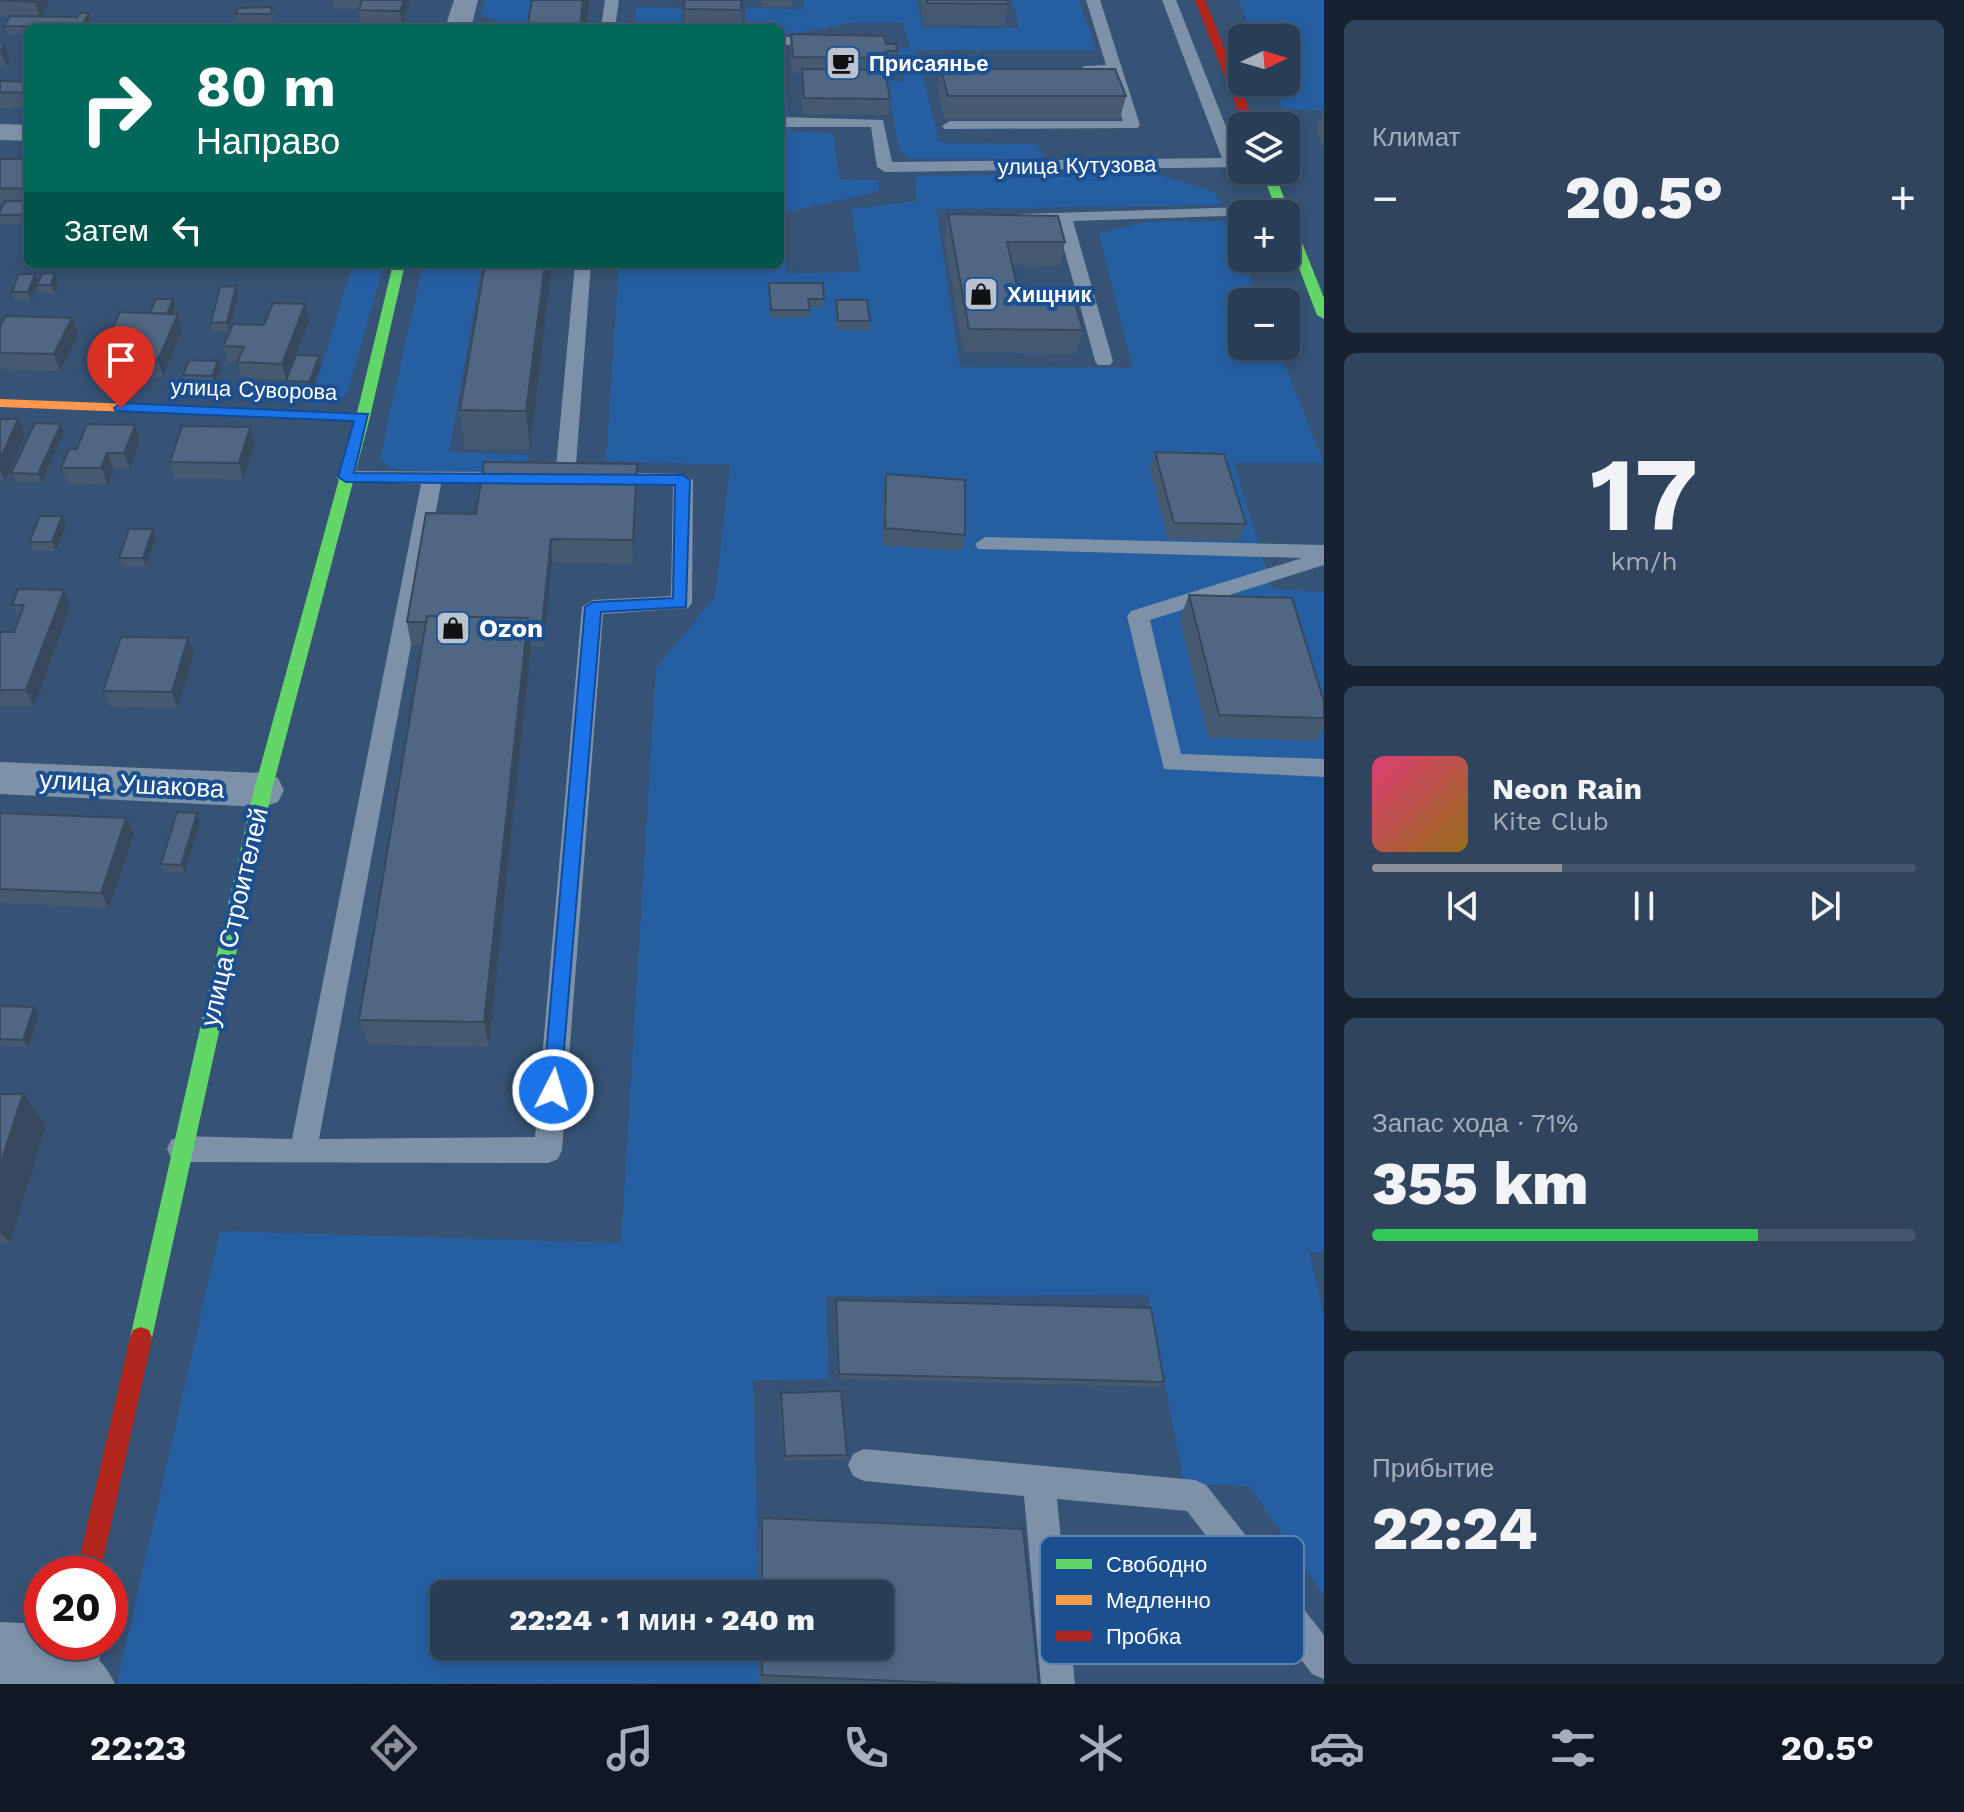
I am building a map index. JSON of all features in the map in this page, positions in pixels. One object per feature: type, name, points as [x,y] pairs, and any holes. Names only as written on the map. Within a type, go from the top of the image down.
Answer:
[{"type":"main road","points":[[1200,0],[1244,112]]},
{"type":"main road","points":[[1300,253],[1324,315]]},
{"type":"main road","name":"улица Строителей","points":[[92,1556],[263,790],[363,417],[398,268]]},
{"type":"main road","name":"улица Суворова","points":[[0,403],[363,417]]},
{"type":"street","points":[[459,24],[466,0]]},
{"type":"street","points":[[0,132],[24,133]]},
{"type":"street","name":"улица Ушакова","points":[[0,778],[263,790]]},
{"type":"street","points":[[0,1653],[76,1667]]},
{"type":"lane","points":[[609,24],[612,0]]},
{"type":"lane","points":[[950,126],[1065,145],[1132,125],[1093,0]]},
{"type":"lane","points":[[1169,0],[1228,141]]},
{"type":"lane","points":[[784,41],[838,42]]},
{"type":"lane","points":[[1068,70],[1114,69]]},
{"type":"lane","name":"улица Кутузова","points":[[784,122],[878,123],[885,167],[913,167],[1065,145],[1228,161]]},
{"type":"lane","points":[[1007,218],[1228,215]]},
{"type":"lane","points":[[1063,216],[1104,361]]},
{"type":"lane","points":[[550,478],[582,268]]},
{"type":"lane","points":[[1017,292],[1085,293]]},
{"type":"lane","points":[[181,1149],[303,1152],[548,1150],[593,607],[681,603],[683,480],[346,477]]},
{"type":"lane","points":[[303,1152],[432,478]]},
{"type":"lane","points":[[985,544],[1324,551]]},
{"type":"lane","points":[[1324,558],[1138,616],[1172,763],[1324,768]]},
{"type":"lane","points":[[864,1465],[1195,1496],[1226,1536]]},
{"type":"lane","points":[[1039,1481],[1044,1536]]},
{"type":"lane","points":[[1304,1636],[1324,1662]]},
{"type":"lane","points":[[1056,1664],[1058,1684]]},
{"type":"shaded area","points":[[485,0],[531,0],[528,24],[499,24],[499,21],[481,15]]},
{"type":"shaded area","points":[[804,0],[917,0],[923,28],[1019,28],[1012,0],[1079,0],[1096,50],[916,50],[940,143],[1037,144],[1044,156],[1039,159],[910,159],[899,149],[887,81],[905,81],[897,49],[910,48],[903,23],[852,23],[784,35],[784,24],[746,24],[746,8],[804,9]]},
{"type":"shaded area","points":[[1239,0],[1324,0],[1324,110],[1283,109],[1277,96],[1300,96],[1300,24],[1248,24]]},
{"type":"shaded area","points":[[636,7],[681,8],[681,24],[635,24]]},
{"type":"shaded area","points":[[784,73],[791,132],[833,133],[839,179],[877,180],[880,191],[784,213]]},
{"type":"shaded area","points":[[1150,172],[1215,192],[1221,205],[936,209],[960,367],[1133,368],[1099,233],[1147,222],[1227,221],[1228,272],[1248,272],[1254,288],[1228,288],[1228,360],[1283,360],[1324,463],[1234,463],[1272,589],[1324,592],[1324,1252],[1309,1252],[1324,1313],[1324,1596],[1304,1567],[1304,1536],[1283,1536],[1249,1486],[1184,1484],[1148,1295],[826,1296],[829,1379],[753,1380],[759,1580],[430,1580],[430,1660],[759,1660],[759,1683],[117,1684],[122,1660],[128,1660],[128,1636],[220,1231],[621,1243],[656,668],[715,597],[730,465],[606,461],[619,268],[784,268],[784,233],[786,273],[860,272],[852,209],[917,201],[915,176]],"holes":[[[884,491],[962,551],[883,545]]]},
{"type":"shaded area","points":[[352,268],[383,268],[347,394],[332,403],[310,405]]},
{"type":"shaded area","points":[[422,268],[481,268],[449,452],[529,455],[526,473],[399,470],[390,468],[380,458]]},
{"type":"building","points":[[362,0],[404,0],[400,11],[359,10]]},
{"type":"building","points":[[532,0],[583,0],[580,24],[528,24]]},
{"type":"building","points":[[685,0],[741,0],[741,10],[684,9]]},
{"type":"building","points":[[927,0],[1007,0],[1008,4],[927,3]]},
{"type":"building","points":[[272,7],[271,14],[236,14],[238,8]]},
{"type":"building","points":[[80,13],[89,13],[83,24],[4,26],[10,16],[77,17]]},
{"type":"building","points":[[791,34],[884,36],[886,44],[896,44],[897,51],[886,51],[887,58],[793,57]]},
{"type":"building","points":[[802,69],[885,70],[890,99],[804,98]]},
{"type":"building","points":[[941,69],[1115,69],[1126,96],[948,96]]},
{"type":"building","points":[[0,81],[24,82],[24,93],[0,92]]},
{"type":"building","points":[[0,159],[24,159],[24,189],[0,188]]},
{"type":"building","points":[[5,201],[24,201],[21,215],[0,215]]},
{"type":"building","points":[[948,214],[1058,216],[1065,242],[1007,242],[1020,299],[1074,300],[1083,330],[969,329]]},
{"type":"building","points":[[484,268],[544,268],[526,411],[460,410]]},
{"type":"building","points":[[55,273],[51,285],[37,285],[42,274]]},
{"type":"building","points":[[19,274],[35,274],[28,292],[12,292]]},
{"type":"building","points":[[769,283],[823,283],[824,299],[808,299],[810,310],[771,310]]},
{"type":"building","points":[[236,286],[227,322],[211,323],[220,287]]},
{"type":"building","points":[[156,299],[173,299],[167,314],[150,313]]},
{"type":"building","points":[[836,300],[867,300],[870,321],[838,321]]},
{"type":"building","points":[[273,303],[305,304],[282,364],[237,362],[244,347],[223,346],[233,324],[264,325]]},
{"type":"building","points":[[120,312],[178,314],[158,360],[115,359],[124,340],[107,340]]},
{"type":"building","points":[[5,316],[72,318],[54,354],[0,353],[0,326]]},
{"type":"building","points":[[296,355],[319,356],[309,382],[286,381]]},
{"type":"building","points":[[189,360],[218,361],[212,376],[183,375]]},
{"type":"building","points":[[0,419],[18,419],[0,460]]},
{"type":"building","points":[[35,423],[61,424],[38,474],[11,473]]},
{"type":"building","points":[[87,424],[135,425],[124,453],[107,453],[101,468],[61,468],[69,449],[77,449]]},
{"type":"building","points":[[182,426],[250,427],[239,463],[170,462]]},
{"type":"building","points":[[1155,452],[1224,454],[1246,524],[1174,523]]},
{"type":"building","points":[[484,462],[637,464],[633,540],[551,539],[542,624],[529,624],[528,618],[427,616],[426,622],[407,622],[426,513],[476,514]]},
{"type":"building","points":[[886,474],[965,480],[965,535],[885,528]]},
{"type":"building","points":[[40,516],[62,516],[52,542],[29,542]]},
{"type":"building","points":[[129,529],[153,529],[143,558],[119,558]]},
{"type":"building","points":[[18,589],[64,590],[26,690],[0,690],[0,632],[14,632],[24,605],[12,605]]},
{"type":"building","points":[[1189,595],[1292,598],[1324,702],[1324,718],[1219,715]]},
{"type":"building","points":[[427,616],[528,618],[484,1022],[359,1020]]},
{"type":"building","points":[[121,637],[188,638],[172,692],[103,691]]},
{"type":"building","points":[[177,812],[197,813],[181,865],[161,864]]},
{"type":"building","points":[[0,813],[126,818],[101,893],[0,889]]},
{"type":"building","points":[[0,1006],[34,1007],[23,1040],[0,1039]]},
{"type":"building","points":[[0,1094],[23,1094],[0,1165]]},
{"type":"building","points":[[836,1300],[1151,1308],[1164,1382],[839,1374]]},
{"type":"building","points":[[841,1391],[847,1455],[785,1456],[781,1393]]},
{"type":"building","points":[[762,1518],[1023,1529],[1039,1684],[965,1684],[762,1675],[762,1660],[894,1660],[894,1580],[762,1580]]},
{"type":"traffic: fast","points":[[1272,184],[1279,200]]},
{"type":"traffic: fast","points":[[1300,254],[1324,315]]},
{"type":"traffic: fast","points":[[141,1338],[263,790],[363,417],[398,268]]},
{"type":"traffic: slow","points":[[0,403],[363,417]]},
{"type":"traffic: jam","points":[[1200,0],[1244,112]]},
{"type":"traffic: jam","points":[[92,1556],[141,1338]]},
{"type":"place","name":"Присаянье","points":[[843,63]]},
{"type":"place","name":"Хищник","points":[[981,294]]},
{"type":"place","name":"Ozon","points":[[453,628]]},
{"type":"route","points":[[121,408],[363,417],[346,477],[683,480],[681,603],[593,607],[553,1090]]}]
